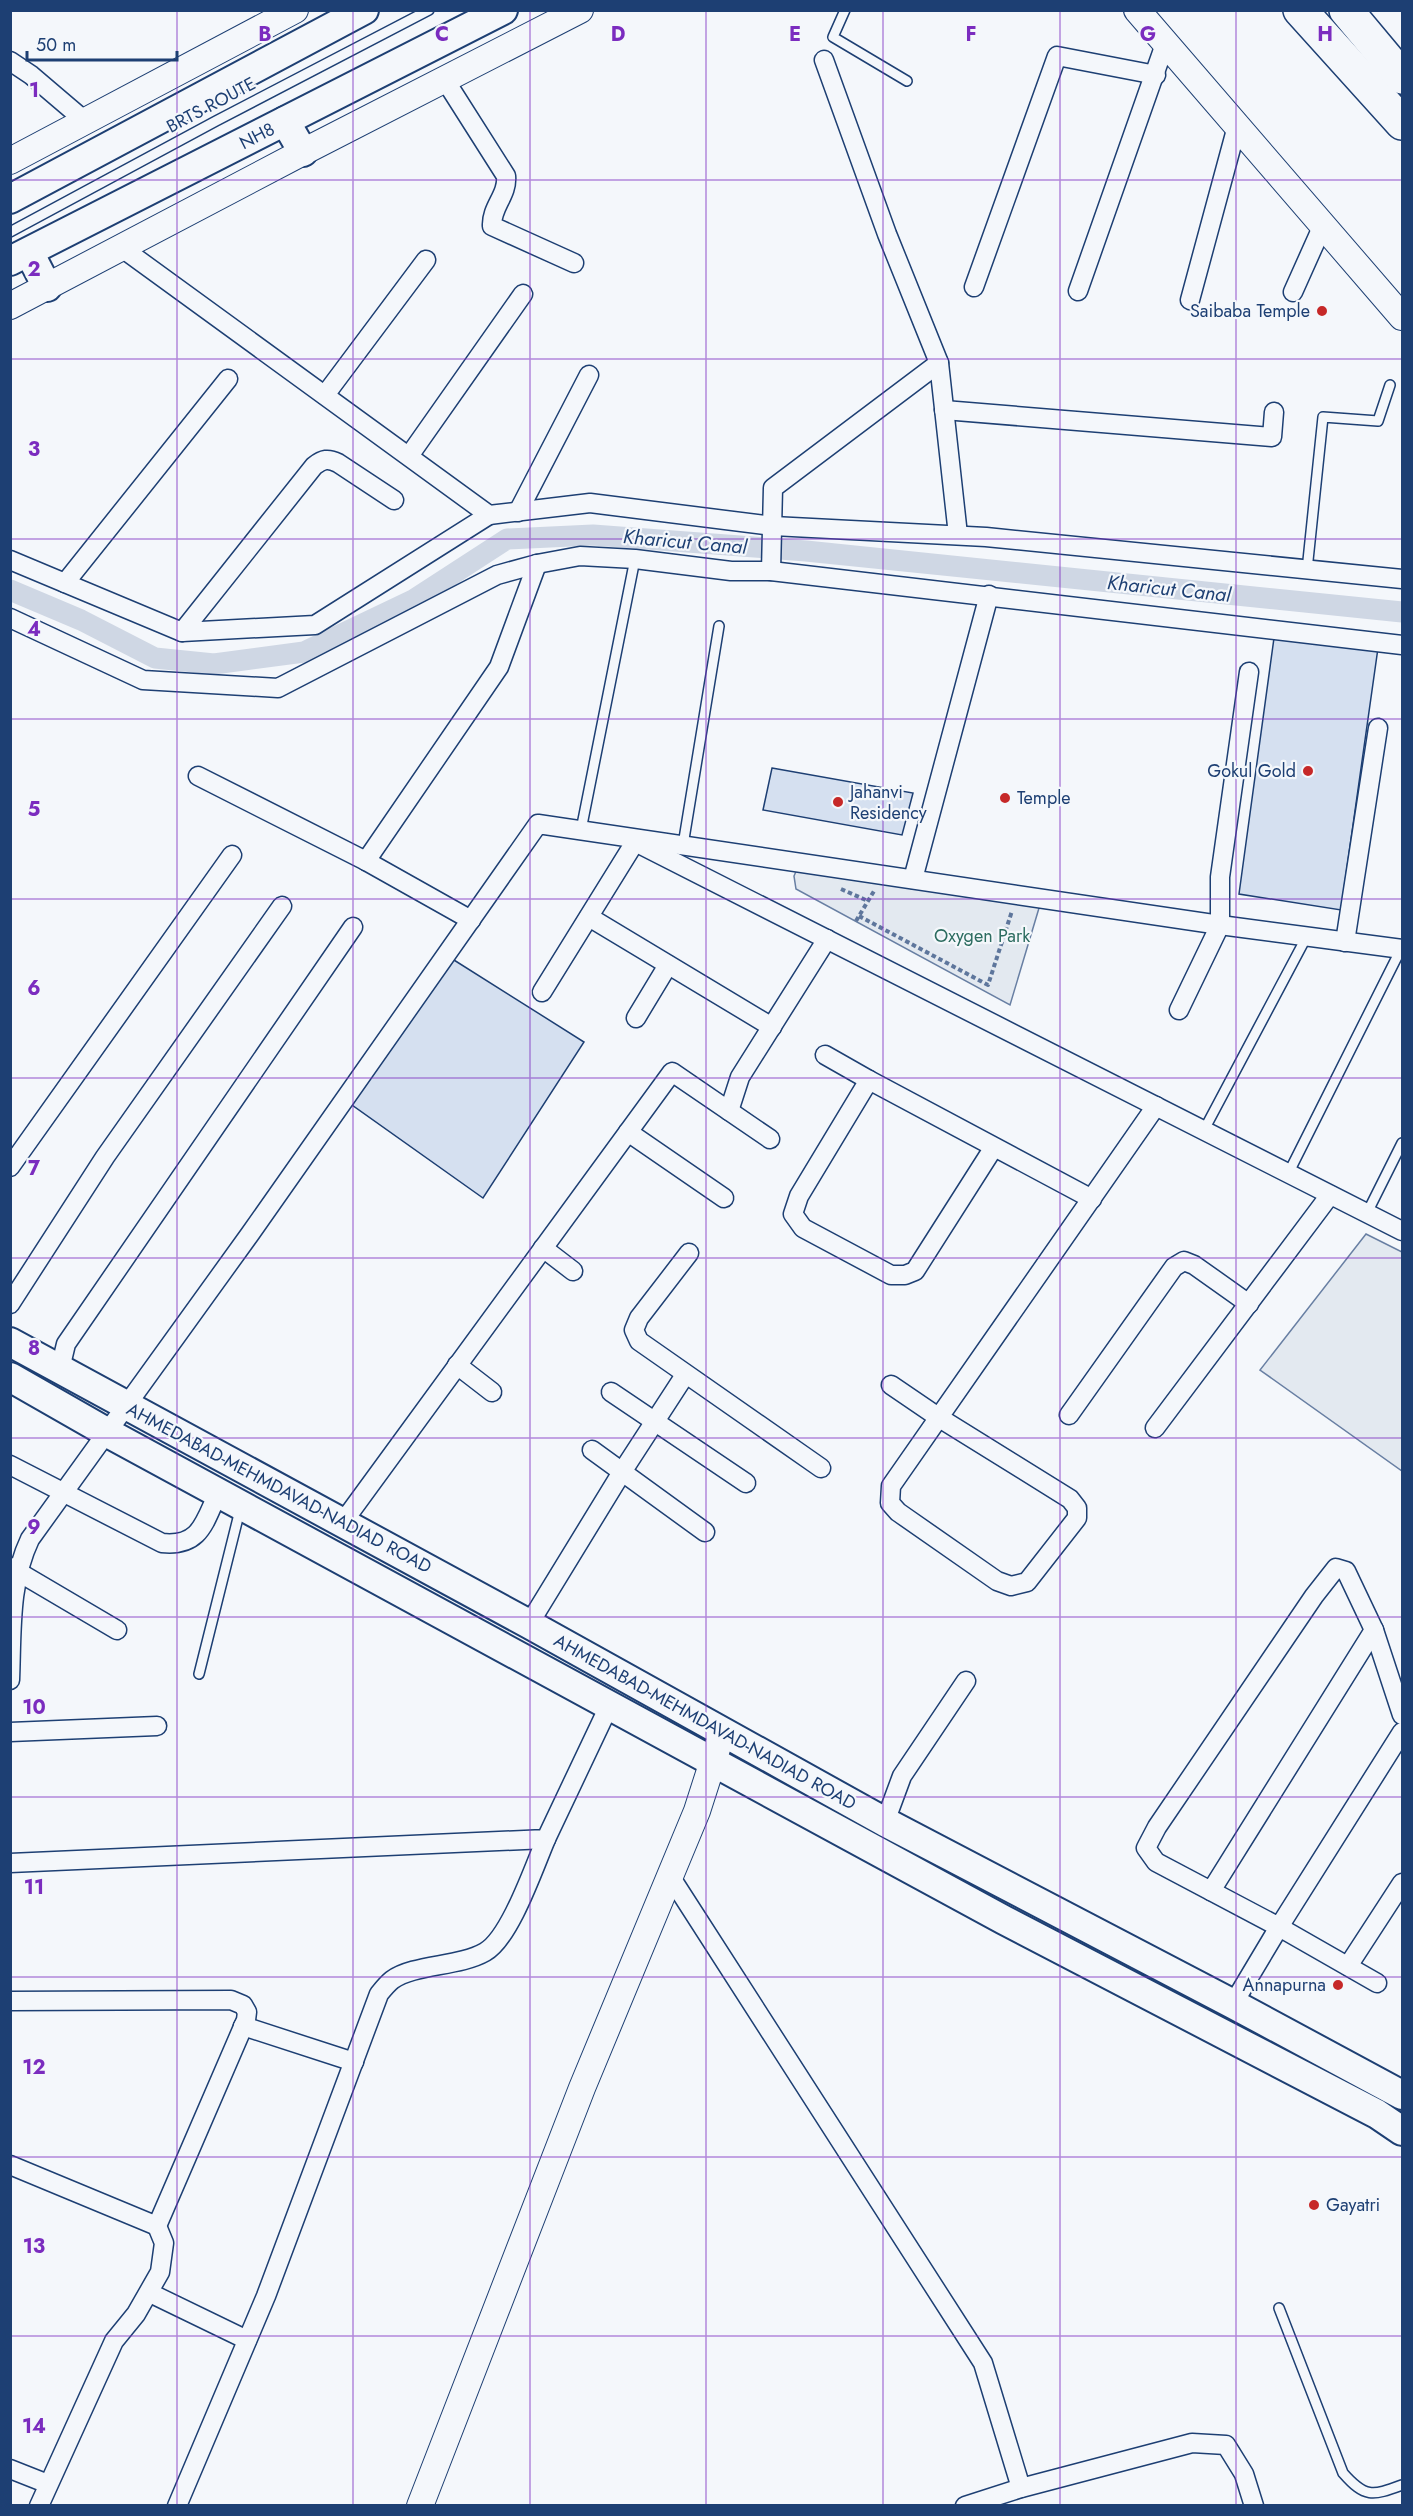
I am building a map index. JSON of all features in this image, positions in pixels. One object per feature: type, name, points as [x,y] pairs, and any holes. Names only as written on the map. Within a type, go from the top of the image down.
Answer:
[{"type":"highway","points":[[1300,10],[1402,123]]},
{"type":"highway","points":[[1346,10],[1402,77]]},
{"type":"main road","points":[[10,199],[364,10]]},
{"type":"main road","name":"NH8","points":[[16,248],[285,121],[503,10]]},
{"type":"main road","points":[[285,121],[303,152]]},
{"type":"main road","points":[[16,248],[47,287]]},
{"type":"main road","name":"AHMEDABAD-MEHMDAVAD-NADIAD ROAD","points":[[10,1342],[126,1407],[530,1624],[885,1822],[1402,2095]]},
{"type":"main road","points":[[10,1377],[230,1500],[1004,1920],[1400,2125]]},
{"type":"street","points":[[10,161],[295,10]]},
{"type":"street","points":[[10,306],[580,10]]},
{"type":"street","points":[[1137,10],[1402,317]]},
{"type":"street","points":[[1078,291],[1156,75],[1165,44]]},
{"type":"street","points":[[974,286],[1058,56],[1156,75]]},
{"type":"street","points":[[824,60],[887,234],[939,363],[958,535]]},
{"type":"street","points":[[10,61],[31,75],[85,122]]},
{"type":"street","points":[[445,80],[506,176],[507,186],[491,216],[492,226],[574,263]]},
{"type":"street","points":[[1190,300],[1237,126]]},
{"type":"street","points":[[1293,292],[1323,225]]},
{"type":"street","points":[[122,248],[489,515]]},
{"type":"street","points":[[325,396],[426,260]]},
{"type":"street","points":[[409,456],[523,294]]},
{"type":"street","points":[[771,571],[773,488],[939,363]]},
{"type":"street","points":[[518,512],[589,375]]},
{"type":"street","points":[[65,583],[228,379]]},
{"type":"street","points":[[944,410],[1272,437],[1274,412]]},
{"type":"street","points":[[182,632],[321,460],[331,459],[394,500]]},
{"type":"street","points":[[10,560],[182,632],[315,625],[489,515],[590,503],[773,526],[958,535],[1402,579]]},
{"type":"street","points":[[10,618],[143,680],[278,688],[497,575],[580,556],[635,559],[731,571],[771,571],[1402,645]]},
{"type":"street","points":[[366,861],[499,667],[537,564]]},
{"type":"street","points":[[913,879],[989,596]]},
{"type":"street","points":[[1179,1010],[1220,925],[1220,877],[1248,672]]},
{"type":"street","points":[[1345,942],[1378,728]]},
{"type":"street","points":[[198,776],[366,861],[471,920]]},
{"type":"street","points":[[10,1680],[14,1569],[30,1539],[108,1433],[538,824],[1220,925],[1402,949]]},
{"type":"street","points":[[542,992],[589,917],[630,839]]},
{"type":"street","points":[[630,839],[1402,1232]]},
{"type":"street","points":[[10,1167],[232,855]]},
{"type":"street","points":[[10,1304],[105,1157],[282,906]]},
{"type":"street","points":[[589,917],[772,1028]]},
{"type":"street","points":[[60,1369],[66,1344],[353,927]]},
{"type":"street","points":[[729,1111],[740,1077],[827,939]]},
{"type":"street","points":[[636,1018],[668,965]]},
{"type":"street","points":[[825,1055],[1092,1199]]},
{"type":"street","points":[[343,1522],[672,1072],[770,1139]]},
{"type":"street","points":[[869,1080],[799,1196],[793,1214],[803,1228],[891,1275],[905,1275],[915,1271],[994,1147]]},
{"type":"street","points":[[891,1385],[938,1418],[1070,1499],[1077,1508],[1077,1518],[1027,1582],[1011,1586],[997,1581],[898,1512],[890,1503],[891,1486],[938,1418],[1092,1199],[1156,1106]]},
{"type":"street","points":[[628,1132],[724,1198]]},
{"type":"street","points":[[1155,1428],[1330,1195]]},
{"type":"street","points":[[543,1248],[573,1270]]},
{"type":"street","points":[[689,1253],[639,1318],[634,1330],[639,1341],[820,1468]]},
{"type":"street","points":[[1069,1415],[1174,1267],[1184,1261],[1194,1265],[1249,1304]]},
{"type":"street","points":[[457,1365],[492,1392]]},
{"type":"street","points":[[530,1624],[622,1472],[685,1375]]},
{"type":"street","points":[[611,1392],[746,1482]]},
{"type":"street","points":[[592,1450],[705,1533]]},
{"type":"street","points":[[10,1465],[162,1543],[180,1545],[198,1534],[230,1500]]},
{"type":"street","points":[[1377,1983],[1279,1927],[1156,1862],[1146,1848],[1157,1827],[1314,1596],[1336,1568],[1346,1571],[1374,1630],[1402,1714]]},
{"type":"street","points":[[14,1569],[117,1630]]},
{"type":"street","points":[[1211,1891],[1374,1630]]},
{"type":"street","points":[[885,1822],[903,1776],[966,1681]]},
{"type":"street","points":[[177,2505],[266,2296],[379,1994],[393,1979],[409,1973],[456,1963],[486,1952],[504,1934],[609,1706]]},
{"type":"street","points":[[10,1732],[157,1726]]},
{"type":"street","points":[[1233,2004],[1402,1732]]},
{"type":"street","points":[[420,2505],[582,2088],[697,1811],[722,1733]]},
{"type":"street","points":[[10,1863],[546,1839]]},
{"type":"street","points":[[670,1876],[983,2363],[1021,2487]]},
{"type":"street","points":[[1348,1966],[1402,1883]]},
{"type":"street","points":[[10,2001],[231,2000],[243,2005],[247,2012],[243,2026],[157,2226]]},
{"type":"street","points":[[243,2026],[354,2062]]},
{"type":"street","points":[[10,2165],[157,2226],[164,2243],[160,2272],[150,2293],[114,2341],[39,2505]]},
{"type":"street","points":[[150,2293],[247,2340]]},
{"type":"street","points":[[965,2505],[1021,2487],[1192,2443],[1226,2445],[1244,2474],[1254,2505]]},
{"type":"street","points":[[10,2469],[48,2484]]},
{"type":"lane","name":"BRTS ROUTE","points":[[16,248],[216,121],[429,10]]},
{"type":"lane","points":[[845,10],[833,38],[907,81]]},
{"type":"lane","points":[[1306,570],[1323,417],[1378,421],[1390,385]]},
{"type":"lane","points":[[581,830],[635,559]]},
{"type":"lane","points":[[682,845],[719,626]]},
{"type":"lane","points":[[1204,1131],[1307,936]]},
{"type":"lane","points":[[1288,1174],[1402,949]]},
{"type":"lane","points":[[1367,1213],[1402,1143]]},
{"type":"lane","points":[[199,1674],[230,1500]]},
{"type":"lane","points":[[1279,2308],[1343,2474],[1358,2490],[1370,2494],[1402,2485]]},
{"type":"path","points":[[832,886],[867,901],[856,921]]},
{"type":"path","points":[[859,916],[988,985],[1014,904]]},
{"type":"green space","name":"Oxygen Park","points":[[800,862],[1042,898],[1010,1005],[796,889],[794,876]]},
{"type":"green space","points":[[1366,1234],[1402,1252],[1402,1471],[1260,1370]]},
{"type":"building","name":"Gokul Gold","points":[[1274,638],[1378,648],[1341,910],[1239,894]]},
{"type":"building","name":"Jahanvi Residency","points":[[772,768],[913,793],[902,835],[763,810]]},
{"type":"building","points":[[446,955],[584,1042],[483,1198],[345,1100]]},
{"type":"waterway","name":"Kharicut Canal","points":[[10,590],[81,620],[155,658],[214,664],[304,652],[413,600],[507,539],[593,535],[806,551],[1402,612]]},
{"type":"place","name":"Saibaba Temple","points":[[1322,311]]},
{"type":"place","name":"Gokul Gold","points":[[1308,771]]},
{"type":"place","name":"Temple","points":[[1005,798]]},
{"type":"place","name":"Jahanvi Residency","points":[[838,802]]},
{"type":"place","name":"Annapurna","points":[[1338,1985]]},
{"type":"place","name":"Gayatri","points":[[1314,2205]]}]
